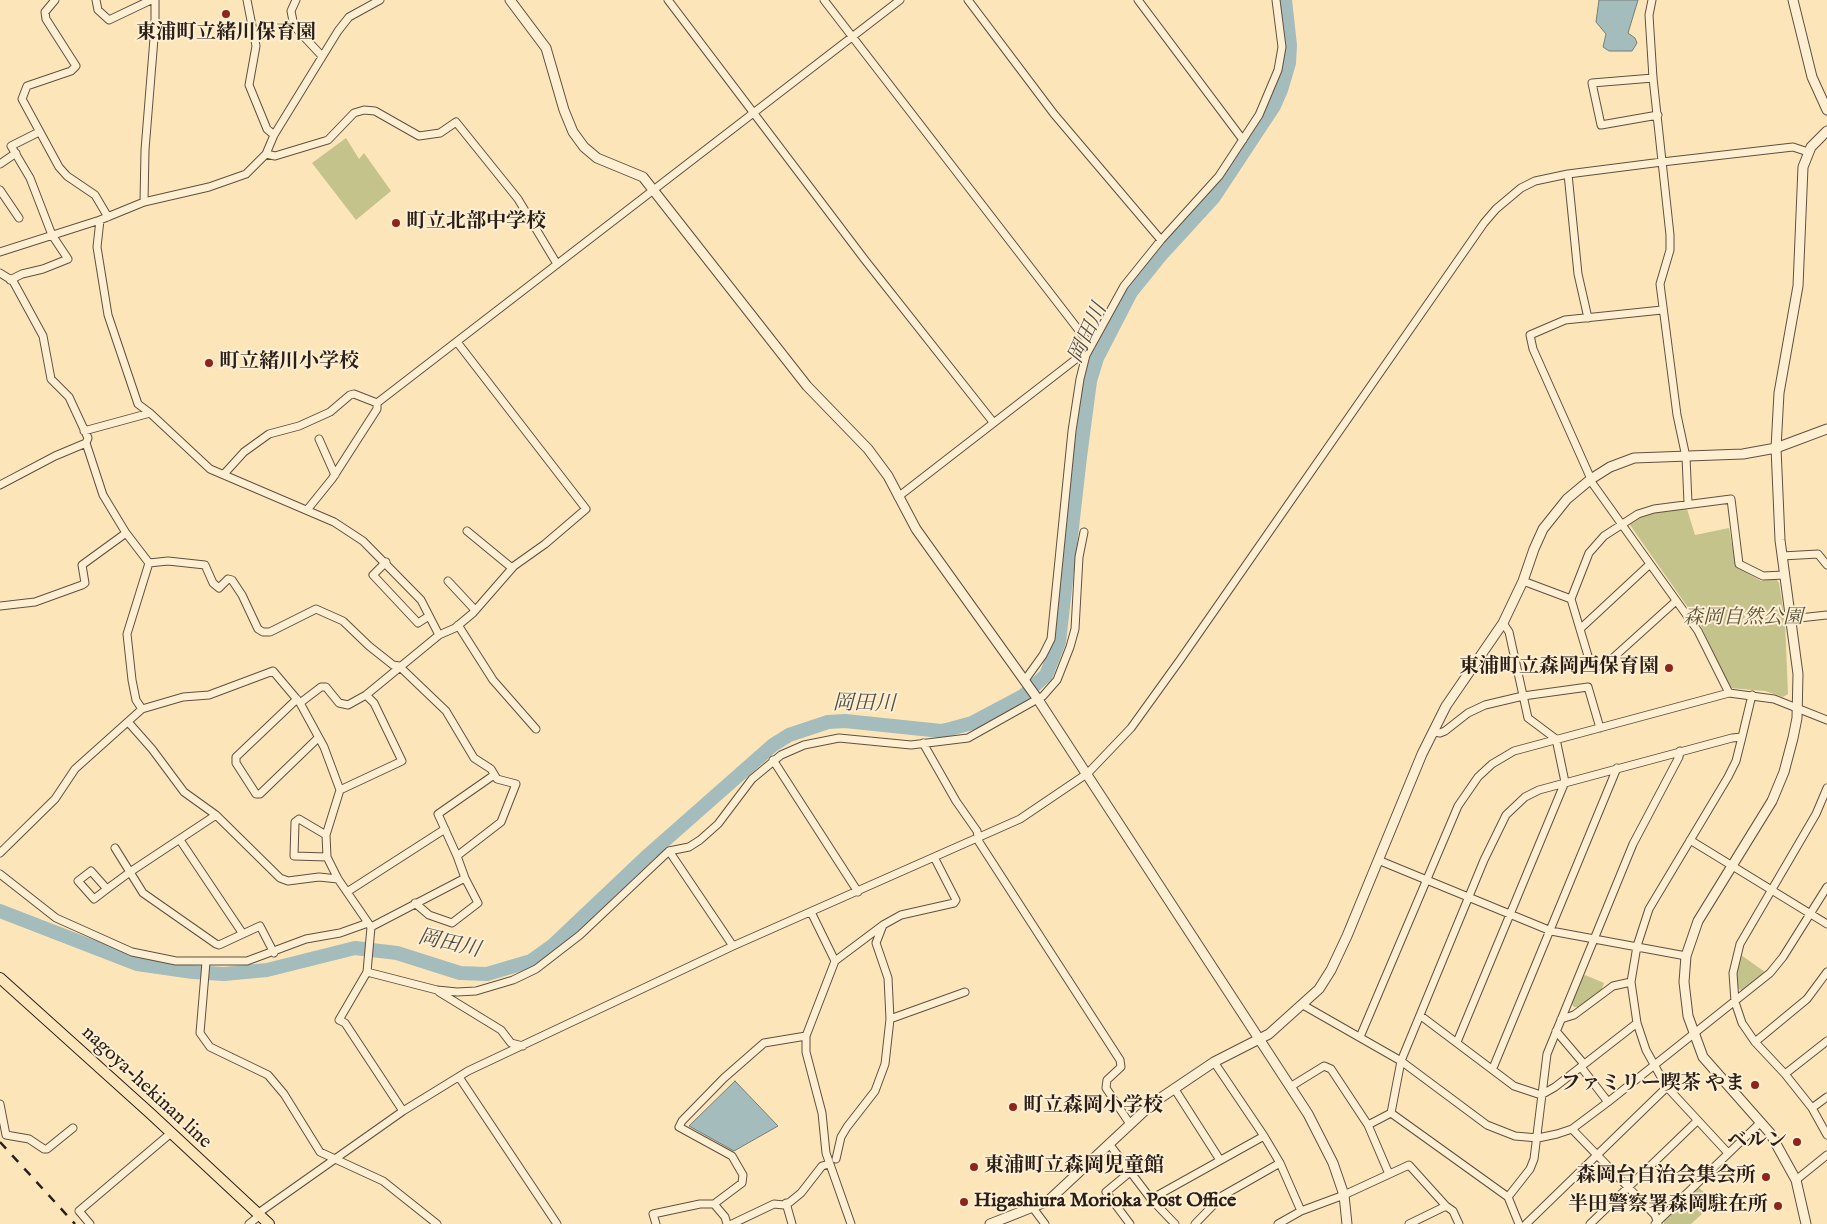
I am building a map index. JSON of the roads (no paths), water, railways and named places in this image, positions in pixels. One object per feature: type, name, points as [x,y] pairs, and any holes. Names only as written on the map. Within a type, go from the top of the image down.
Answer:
[{"type":"main road","name":"nagoya-hekinan line","points":[[0,978],[269,1224]]},
{"type":"street","points":[[55,0],[45,12],[46,19],[76,66],[71,71],[27,86],[22,99],[59,166],[67,176],[95,195],[108,217]]},
{"type":"street","points":[[96,0],[98,10],[110,20],[153,0],[156,26],[145,150],[144,202]]},
{"type":"street","points":[[247,0],[256,46],[249,85],[267,129],[274,136]]},
{"type":"street","points":[[296,0],[291,11],[294,26],[321,55]]},
{"type":"street","points":[[0,252],[100,220],[144,202],[234,180],[246,174],[266,154],[274,136],[321,55],[349,16],[380,0]]},
{"type":"street","points":[[510,0],[546,48],[573,132],[584,147],[598,158],[643,177],[654,188],[807,386],[868,449],[888,476],[916,529],[1025,680],[1088,773],[1324,1141],[1344,1195],[1347,1224]]},
{"type":"street","points":[[668,0],[865,260],[993,422]]},
{"type":"street","points":[[824,0],[1091,346]]},
{"type":"street","points":[[224,474],[244,452],[269,434],[299,426],[330,412],[350,395],[354,394],[377,403],[900,0]]},
{"type":"street","points":[[968,0],[1060,121],[1161,240]]},
{"type":"street","points":[[1138,0],[1194,72],[1243,140]]},
{"type":"street","points":[[1025,680],[1043,655],[1051,639],[1072,432],[1086,354],[1124,286],[1161,240],[1220,176],[1259,115],[1278,70],[1282,46],[1276,0]]},
{"type":"street","points":[[1652,0],[1649,15],[1653,78],[1670,250],[1660,284],[1662,310],[1686,457],[1688,503]]},
{"type":"street","points":[[1793,0],[1812,77],[1827,110]]},
{"type":"street","points":[[1653,78],[1592,83],[1601,126],[1658,115]]},
{"type":"street","points":[[266,154],[275,156],[328,140],[354,113],[364,110],[375,111],[419,136],[440,133],[456,122],[518,199],[557,264]]},
{"type":"street","points":[[1806,1224],[1796,1180],[1770,1133],[1702,1057],[1686,1003],[1686,956],[1698,921],[1772,801],[1784,772],[1793,738],[1797,708],[1798,674],[1777,513],[1776,448],[1779,393],[1798,286],[1801,178],[1808,152],[1827,130]]},
{"type":"street","points":[[10,280],[22,274],[43,269],[68,259],[52,235],[33,184],[11,146],[39,132]]},
{"type":"street","points":[[249,1224],[258,1215],[403,1111],[459,1077],[732,946],[858,892],[1031,812],[1088,773],[1131,728],[1496,209],[1508,197],[1535,181],[1568,174],[1793,147],[1808,152]]},
{"type":"street","points":[[0,164],[16,154]]},
{"type":"street","points":[[1568,174],[1578,274],[1588,318]]},
{"type":"street","points":[[0,190],[19,218]]},
{"type":"street","points":[[100,220],[97,247],[108,315],[138,404],[150,412],[195,457],[210,469],[334,522],[363,541],[386,562],[421,600],[439,636]]},
{"type":"street","points":[[0,273],[10,280],[43,336],[51,380],[69,397],[88,438],[86,443],[103,495],[126,534],[150,563]]},
{"type":"street","points":[[1662,310],[1566,320],[1530,335],[1533,349],[1591,479],[1698,631],[1729,693]]},
{"type":"street","points":[[318,738],[260,794],[256,794],[236,763],[236,757],[298,701],[321,687],[326,687],[339,703],[348,705],[366,695],[399,666],[439,636],[458,625],[475,610],[512,568],[545,544],[586,509],[457,342]]},
{"type":"street","points":[[898,497],[993,422],[1080,356],[1086,354]]},
{"type":"street","points":[[307,510],[335,475],[377,409],[377,405]]},
{"type":"street","points":[[84,431],[150,412]]},
{"type":"street","points":[[990,1224],[1048,1201],[1110,1145],[1130,1124],[1174,1088],[1214,1062],[1260,1040],[1303,1005],[1319,989],[1331,970],[1433,732],[1446,706],[1503,623],[1523,581],[1543,529],[1568,499],[1591,479],[1610,467],[1634,458],[1743,454],[1776,448],[1827,429]]},
{"type":"street","points":[[320,439],[335,475]]},
{"type":"street","points":[[0,486],[55,456],[86,443]]},
{"type":"street","points":[[1676,601],[1604,666],[1591,666],[1571,599],[1589,553],[1604,536],[1638,514],[1654,508],[1731,499],[1739,564],[1763,576],[1784,575]]},
{"type":"street","points":[[467,530],[512,568]]},
{"type":"street","points":[[367,972],[437,990],[476,991],[513,980],[536,969],[580,935],[669,851],[689,848],[700,840],[718,824],[752,779],[774,760],[792,750],[826,740],[850,738],[900,744],[968,738],[1049,691],[1056,680],[1070,647],[1075,622],[1079,557],[1084,532]]},
{"type":"street","points":[[0,606],[35,602],[82,585],[85,583],[82,565],[126,534]]},
{"type":"street","points":[[1782,556],[1818,554],[1827,565]]},
{"type":"street","points":[[150,563],[168,561],[205,565],[213,583],[219,588],[228,579],[232,580],[258,629],[263,632],[270,632],[316,609],[327,613],[342,621],[393,665],[399,666],[446,711],[474,758],[491,769],[497,779],[516,784],[501,822],[457,856]]},
{"type":"street","points":[[386,562],[373,575],[418,623],[429,616]]},
{"type":"street","points":[[142,709],[136,700],[132,680],[127,634],[150,563]]},
{"type":"street","points":[[1580,629],[1650,564]]},
{"type":"street","points":[[448,581],[475,610]]},
{"type":"street","points":[[1523,581],[1571,599]]},
{"type":"street","points":[[1790,619],[1827,615]]},
{"type":"street","points":[[1457,1042],[1564,782],[1556,739],[1528,718],[1509,632],[1503,623]]},
{"type":"street","points":[[458,625],[493,680],[536,729]]},
{"type":"street","points":[[0,853],[55,799],[75,769],[129,723],[142,709],[183,697],[210,695],[273,671],[298,701],[324,747],[340,790],[326,835],[327,857],[338,879],[370,925],[370,958],[367,972],[339,1020],[344,1024],[403,1111]]},
{"type":"street","points":[[1433,732],[1440,733],[1445,731],[1477,708],[1523,696],[1588,687],[1600,728]]},
{"type":"street","points":[[1360,1037],[1458,806],[1478,777],[1492,764],[1514,751],[1729,693],[1752,695],[1797,708],[1827,720]]},
{"type":"street","points":[[340,790],[402,761],[374,703],[366,695]]},
{"type":"street","points":[[1728,1153],[1667,1088],[1654,1066],[1637,1023],[1631,982],[1637,946],[1649,909],[1736,761],[1752,695]]},
{"type":"street","points":[[129,723],[152,749],[184,792],[216,815],[280,878],[288,880],[319,877],[338,879]]},
{"type":"street","points":[[1391,1114],[1401,1061],[1495,835],[1506,815],[1525,797],[1564,782],[1680,751],[1742,737]]},
{"type":"street","points":[[923,743],[978,836],[979,842],[1120,1060],[1121,1067],[1107,1080],[1106,1088],[1130,1124]]},
{"type":"street","points":[[1508,1197],[1530,1169],[1538,1138],[1541,1094],[1547,1054],[1633,844],[1680,757],[1680,751]]},
{"type":"street","points":[[774,760],[858,892]]},
{"type":"street","points":[[1492,1068],[1551,931],[1617,768]]},
{"type":"street","points":[[414,903],[429,915],[452,923],[478,903],[465,878],[438,814],[494,775]]},
{"type":"street","points":[[1827,788],[1816,814],[1740,944],[1733,973],[1735,1002],[1742,1023],[1755,1042],[1785,1074],[1812,1108],[1827,1135]]},
{"type":"street","points":[[107,889],[216,815]]},
{"type":"street","points":[[326,835],[299,819],[294,822],[294,856],[327,857]]},
{"type":"street","points":[[347,892],[445,829]]},
{"type":"street","points":[[180,840],[243,934]]},
{"type":"street","points":[[1690,840],[1827,924]]},
{"type":"street","points":[[115,848],[143,893],[219,945],[260,926],[274,953]]},
{"type":"street","points":[[669,851],[732,946]]},
{"type":"street","points":[[851,1224],[829,1164],[822,1113],[806,1052],[806,1036],[835,961],[883,925],[901,915],[955,902],[956,896],[934,857]]},
{"type":"street","points":[[1378,860],[1551,931],[1686,956]]},
{"type":"street","points":[[0,874],[56,918],[124,948],[151,957],[206,962],[247,961],[274,953],[306,939],[340,934],[370,925],[465,878]]},
{"type":"street","points":[[1303,1005],[1401,1061],[1487,1124],[1515,1136],[1538,1138],[1572,1129],[1770,973],[1783,957],[1827,887]]},
{"type":"street","points":[[811,912],[835,961]]},
{"type":"street","points":[[836,1159],[841,1137],[880,1082],[887,1052],[890,1019],[888,978],[876,943],[883,925]]},
{"type":"street","points":[[206,962],[200,1033],[210,1047],[268,1076],[284,1094],[320,1152],[383,1181],[438,1224]]},
{"type":"street","points":[[1755,1042],[1807,999],[1827,972]]},
{"type":"street","points":[[1561,1019],[1574,1015],[1613,986],[1631,982]]},
{"type":"street","points":[[437,990],[501,1030],[511,1043],[524,1046]]},
{"type":"street","points":[[890,1019],[965,992]]},
{"type":"street","points":[[1421,1016],[1514,1086],[1541,1094]]},
{"type":"street","points":[[1541,1094],[1637,1023]]},
{"type":"street","points":[[1556,1031],[1608,1102]]},
{"type":"street","points":[[656,1224],[653,1214],[700,1204],[714,1204],[742,1183],[743,1175],[740,1166],[732,1156],[717,1146],[679,1127],[682,1121],[724,1078],[764,1043],[806,1036]]},
{"type":"street","points":[[1785,1074],[1827,1042]]},
{"type":"street","points":[[1214,1062],[1280,1163],[1301,1211]]},
{"type":"street","points":[[1290,1087],[1324,1066],[1331,1069],[1368,1125],[1388,1174]]},
{"type":"street","points":[[459,1077],[557,1224]]},
{"type":"street","points":[[1174,1088],[1220,1160]]},
{"type":"street","points":[[1526,1224],[1667,1088]]},
{"type":"street","points":[[1812,1108],[1827,1097]]},
{"type":"street","points":[[0,1104],[6,1135],[14,1138],[29,1139],[44,1149],[73,1128]]},
{"type":"street","points":[[1368,1125],[1391,1114]]},
{"type":"street","points":[[1391,1114],[1508,1197],[1519,1224]]},
{"type":"street","points":[[1590,1224],[1697,1121]]},
{"type":"street","points":[[1657,1223],[1761,1122]]},
{"type":"street","points":[[1572,1129],[1655,1215],[1657,1223]]},
{"type":"street","points":[[90,1224],[79,1211],[171,1133]]},
{"type":"street","points":[[1151,1199],[1264,1136]]},
{"type":"street","points":[[1110,1145],[1151,1199],[1175,1224]]},
{"type":"street","points":[[1796,1180],[1827,1155]]},
{"type":"street","points":[[1195,1224],[1222,1196],[1280,1163]]},
{"type":"street","points":[[732,1224],[774,1204],[786,1203],[801,1193],[822,1166],[829,1164]]},
{"type":"street","points":[[1278,1224],[1301,1211],[1344,1195],[1409,1165],[1446,1206],[1453,1211],[1459,1224]]},
{"type":"street","points":[[1130,1172],[1106,1192],[1130,1224]]},
{"type":"street","points":[[786,1203],[792,1224]]},
{"type":"street","points":[[714,1204],[725,1217],[727,1224]]},
{"type":"street","points":[[1409,1224],[1446,1206]]},
{"type":"street","points":[[1033,1208],[1045,1224]]},
{"type":"water","points":[[1599,0],[1638,0],[1628,33],[1635,38],[1637,43],[1632,51],[1609,51],[1603,47],[1606,34],[1596,22]]},
{"type":"water","points":[[735,1081],[778,1126],[734,1151],[689,1126]]},
{"type":"waterway","name":"岡田川","points":[[0,911],[137,964],[193,972],[224,974],[267,970],[355,948],[397,953],[460,973],[487,974],[531,961],[552,946],[646,857],[773,745],[789,735],[828,722],[845,721],[941,731],[972,723],[1023,696],[1046,675],[1059,642],[1090,381],[1097,358],[1131,292],[1160,256],[1214,197],[1274,106],[1289,63],[1290,45],[1285,0]]},
{"type":"railway","points":[[0,1142],[75,1224]]},
{"type":"place","name":"東浦町立緒川保育園","points":[[226,14]]},
{"type":"place","name":"町立北部中学校","points":[[396,223]]},
{"type":"place","name":"町立緒川小学校","points":[[209,363]]},
{"type":"place","name":"東浦町立森岡西保育園","points":[[1669,668]]},
{"type":"place","name":"ファミリー喫茶 やま","points":[[1755,1085]]},
{"type":"place","name":"町立森岡小学校","points":[[1013,1107]]},
{"type":"place","name":"ベルン","points":[[1797,1142]]},
{"type":"place","name":"東浦町立森岡児童館","points":[[974,1167]]},
{"type":"place","name":"森岡台自治会集会所","points":[[1766,1177]]},
{"type":"place","name":"Higashiura Morioka Post Office","points":[[964,1202]]},
{"type":"place","name":"半田警察署森岡駐在所","points":[[1778,1206]]},
{"type":"park label","name":"森岡自然公園","points":[[1743,619]]}]
